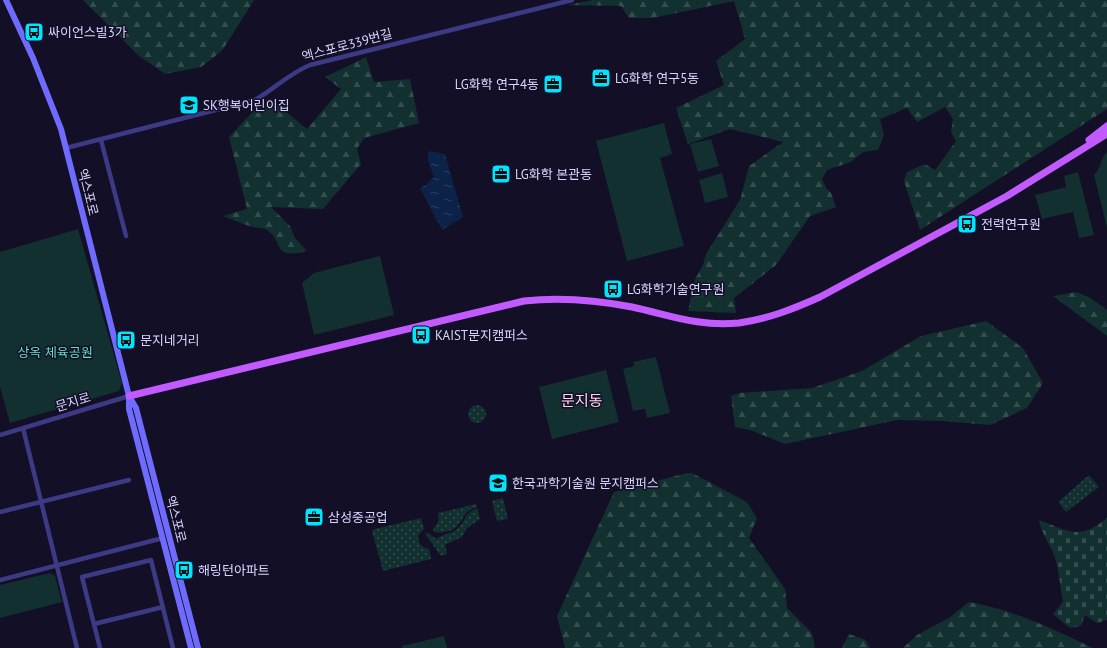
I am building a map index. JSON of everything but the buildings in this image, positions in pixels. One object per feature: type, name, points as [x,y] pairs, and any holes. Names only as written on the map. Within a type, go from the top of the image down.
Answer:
[{"type":"main road","name":"엑스포로","points":[[6,0],[35,64],[61,129],[130,396],[136,408],[198,648]]},
{"type":"main road","points":[[1064,160],[1107,126]]},
{"type":"main road","points":[[130,396],[524,301],[564,298],[597,301],[633,307],[676,319],[702,322],[739,323],[763,319],[790,311],[820,297],[1007,196],[1107,134]]},
{"type":"main road","name":"엑스포로","points":[[130,396],[129,409],[192,648]]},
{"type":"street","name":"엑스포로339번길","points":[[66,148],[255,100],[272,90],[296,71],[310,65],[572,0]]},
{"type":"street","points":[[102,140],[126,236]]},
{"type":"street","name":"문지로","points":[[0,435],[130,396]]},
{"type":"street","points":[[23,428],[77,648]]},
{"type":"street","points":[[0,512],[128,480]]},
{"type":"street","points":[[0,580],[163,538]]},
{"type":"street","points":[[100,648],[82,577],[151,560],[173,648]]},
{"type":"street","points":[[94,624],[162,606]]},
{"type":"green space","points":[[83,0],[254,0],[222,51],[201,67],[165,74],[139,56]]},
{"type":"green space","points":[[593,0],[1107,0],[1107,109],[920,230],[904,181],[907,172],[925,164],[935,170],[956,141],[951,132],[953,119],[945,107],[917,122],[907,108],[880,119],[884,135],[878,150],[863,152],[851,162],[827,170],[822,179],[826,188],[831,193],[836,207],[810,216],[776,265],[734,298],[736,313],[688,311],[695,279],[703,265],[706,254],[740,200],[749,166],[783,142],[730,129],[688,144],[676,108],[724,85],[716,61],[745,39],[734,1],[653,18],[629,18],[621,6],[567,5]]},
{"type":"green space","points":[[366,57],[374,82],[410,79],[419,123],[364,138],[357,149],[361,164],[323,209],[271,207],[290,226],[295,238],[307,251],[288,253],[283,251],[271,233],[265,229],[249,226],[223,216],[247,209],[229,137],[258,106],[275,103],[307,129],[341,89],[325,77]]},
{"type":"green space","points":[[664,123],[672,154],[660,158],[684,246],[627,261],[596,141]]},
{"type":"green space","points":[[711,139],[719,166],[698,172],[690,144]]},
{"type":"green space","points":[[1107,152],[1107,228],[1094,175]]},
{"type":"green space","points":[[1078,172],[1094,235],[1079,238],[1073,212],[1042,219],[1035,195],[1066,187],[1064,176]]},
{"type":"green space","points":[[722,173],[728,197],[705,203],[699,180]]},
{"type":"green space","name":"상옥 체육공원","points":[[78,229],[122,383],[119,391],[10,423],[0,387],[0,252]]},
{"type":"green space","points":[[380,256],[394,315],[314,335],[302,283],[314,273]]},
{"type":"green space","points":[[1076,292],[1089,297],[1107,310],[1107,336],[1053,296]]},
{"type":"green space","points":[[986,321],[1023,348],[1043,383],[1027,408],[990,425],[942,421],[897,420],[785,444],[750,430],[735,427],[731,396],[739,393],[812,388],[862,371],[921,336]]},
{"type":"green space","points":[[656,357],[670,413],[647,418],[645,409],[633,411],[623,369],[634,366],[633,362]]},
{"type":"green space","points":[[606,370],[619,422],[552,439],[539,387]]},
{"type":"green space","points":[[477,405],[483,408],[486,414],[483,420],[477,423],[471,420],[468,414],[471,408]]},
{"type":"green space","points":[[692,473],[747,502],[757,518],[749,538],[785,589],[787,608],[812,633],[815,648],[565,648],[557,616],[614,492]]},
{"type":"green space","points":[[1089,475],[1099,487],[1066,512],[1058,502]]},
{"type":"green space","points":[[503,498],[508,519],[497,521],[492,501]]},
{"type":"green space","points":[[476,504],[477,507],[466,513],[454,529],[447,532],[437,533],[433,530],[439,520],[438,513]]},
{"type":"green space","points":[[477,508],[480,519],[467,528],[462,537],[445,545],[447,554],[441,556],[425,534],[428,533],[436,539],[452,532],[460,526],[469,513]]},
{"type":"green space","points":[[421,518],[424,529],[418,536],[418,539],[422,546],[429,549],[431,559],[383,571],[372,531],[374,529]]},
{"type":"green space","points":[[1107,518],[1107,620],[1097,623],[1085,615],[1081,626],[1070,628],[1053,614],[1063,602],[1056,560],[1041,529],[1039,520],[1066,530],[1081,532],[1089,530]]},
{"type":"green space","points":[[50,573],[55,576],[62,602],[0,618],[0,585]]},
{"type":"green space","points":[[969,602],[986,605],[1017,615],[1048,627],[1093,648],[903,648],[917,635],[950,617]]},
{"type":"green space","points":[[849,634],[866,640],[870,648],[842,648]]},
{"type":"green space","points":[[444,636],[447,648],[402,648],[402,646]]},
{"type":"water","points":[[428,151],[445,154],[463,217],[442,230],[420,188],[426,185],[434,177],[428,161]]},
{"type":"place","name":"싸이언스빌3가","points":[[34,32]]},
{"type":"place","name":"LG화학 연구5동","points":[[601,78]]},
{"type":"place","name":"LG화학 연구4동","points":[[553,84]]},
{"type":"place","name":"SK행복어린이집","points":[[189,105]]},
{"type":"place","name":"LG화학 본관동","points":[[501,174]]},
{"type":"place","name":"전력연구원","points":[[967,224]]},
{"type":"place","name":"LG화학기술연구원","points":[[613,289]]},
{"type":"place","name":"KAIST문지캠퍼스","points":[[421,335]]},
{"type":"place","name":"문지네거리","points":[[126,340]]},
{"type":"place","name":"한국과학기술원 문지캠퍼스","points":[[498,483]]},
{"type":"place","name":"삼성중공업","points":[[314,517]]},
{"type":"place","name":"해링턴아파트","points":[[184,570]]},
{"type":"district","name":"문지동","points":[[582,400]]}]
